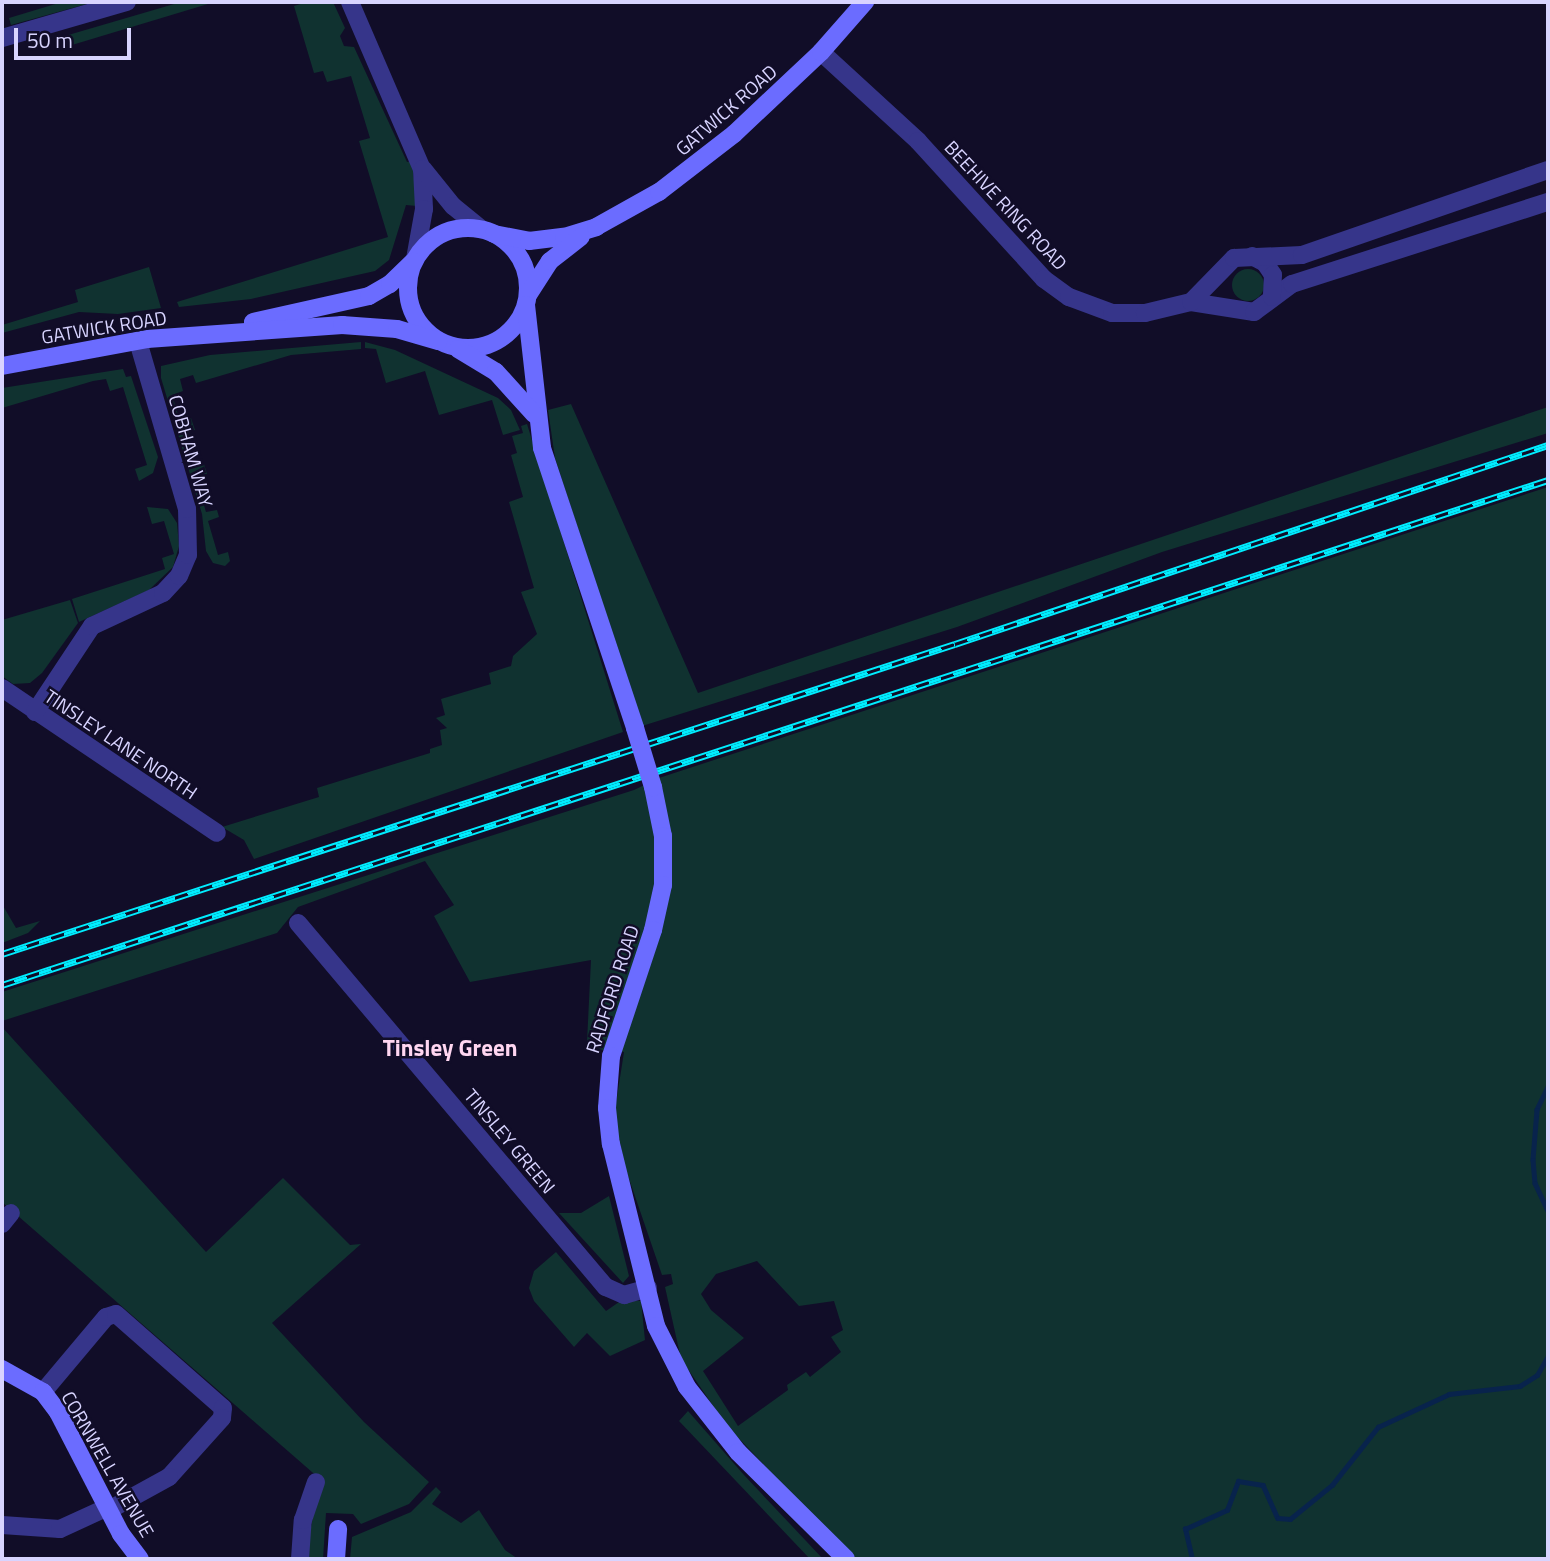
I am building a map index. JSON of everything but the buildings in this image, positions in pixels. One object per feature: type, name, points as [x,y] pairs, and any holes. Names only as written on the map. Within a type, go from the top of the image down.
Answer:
[{"type":"street","points":[[2,38],[127,2]]},
{"type":"street","points":[[350,2],[420,163],[453,206],[522,261],[526,301],[513,329],[496,342],[474,348],[445,344],[423,329],[410,306],[408,284],[425,201],[420,163]]},
{"type":"street","name":"GATWICK ROAD","points":[[526,301],[550,261],[596,227],[692,168],[821,52],[865,2]]},
{"type":"street","name":"BEEHIVE RING ROAD","points":[[821,52],[901,123],[1001,237],[1063,295],[1098,310],[1123,314],[1191,302],[1254,312],[1292,284],[1548,202]]},
{"type":"street","points":[[1191,302],[1230,260],[1248,256],[1302,255],[1548,170]]},
{"type":"street","name":"GATWICK ROAD","points":[[488,232],[536,241],[596,227]]},
{"type":"street","points":[[415,259],[441,234],[488,232]]},
{"type":"street","points":[[1248,256],[1271,270],[1272,297]]},
{"type":"street","name":"GATWICK ROAD","points":[[213,334],[369,296],[398,278],[415,259]]},
{"type":"street","points":[[1219,274],[1219,293],[1230,308]]},
{"type":"street","name":"RADFORD ROAD","points":[[526,301],[536,417],[653,787],[664,848],[662,895],[611,1056],[607,1108],[615,1161],[656,1326],[687,1387],[738,1452],[846,1559]]},
{"type":"street","name":"GATWICK ROAD","points":[[2,366],[138,341],[353,325],[397,329],[445,344]]},
{"type":"street","name":"COBHAM WAY","points":[[35,712],[92,626],[163,593],[180,575],[188,555],[187,509],[138,341]]},
{"type":"street","name":"RADFORD ROAD","points":[[445,344],[496,372],[536,417]]},
{"type":"street","name":"TINSLEY LANE NORTH","points":[[2,688],[217,832]]},
{"type":"street","name":"TINSLEY GREEN","points":[[298,923],[606,1287],[624,1295],[648,1288]]},
{"type":"street","points":[[2,1525],[60,1529],[108,1509],[169,1477],[222,1418],[223,1408],[116,1314],[106,1317],[43,1392]]},
{"type":"street","name":"CORNWELL AVENUE","points":[[2,1369],[43,1392],[58,1412],[108,1509],[141,1559]]},
{"type":"street","points":[[300,1559],[303,1520],[316,1482]]},
{"type":"street","points":[[336,1559],[338,1529]]},
{"type":"green space","points":[[62,2],[94,2],[11,25],[9,18]]},
{"type":"green space","points":[[181,2],[208,4],[62,48],[58,38]]},
{"type":"green space","points":[[307,2],[333,2],[345,28],[340,36],[344,46],[354,47],[407,162],[412,161],[417,206],[406,205],[389,260],[375,271],[251,299],[179,307],[177,302],[388,237],[359,141],[370,138],[351,76],[327,82],[323,71],[314,73],[294,6]]},
{"type":"green space","points":[[149,267],[161,308],[118,314],[79,312],[2,333],[2,325],[78,302],[75,290]]},
{"type":"green space","points":[[1248,269],[1260,273],[1264,285],[1260,297],[1248,301],[1236,297],[1232,285],[1236,273]]},
{"type":"green space","points":[[361,342],[361,349],[291,355],[196,383],[193,375],[180,379],[183,391],[172,395],[180,421],[191,418],[195,430],[183,434],[193,467],[204,464],[207,474],[196,478],[206,512],[217,510],[219,517],[208,521],[218,555],[228,552],[230,561],[225,566],[213,563],[206,551],[202,514],[161,378],[161,366],[210,355]]},
{"type":"green space","points":[[365,342],[395,350],[498,398],[511,410],[520,430],[503,435],[492,400],[439,415],[425,371],[386,383],[376,349],[365,348]]},
{"type":"green space","points":[[123,369],[126,377],[131,376],[158,457],[153,473],[139,481],[135,469],[147,465],[123,387],[110,391],[106,379],[93,381],[2,408],[2,388]]},
{"type":"green space","points":[[571,404],[698,693],[1548,407],[1548,433],[1162,552],[957,627],[642,726],[555,458],[548,410]]},
{"type":"green space","points":[[527,424],[623,732],[254,859],[244,840],[222,827],[319,797],[317,788],[430,753],[430,749],[442,745],[440,730],[447,728],[436,718],[445,715],[441,699],[491,684],[489,673],[511,666],[513,656],[537,634],[521,592],[534,588],[509,502],[523,497],[511,455],[517,453],[512,436],[523,433],[521,426]]},
{"type":"green space","points":[[1548,487],[1548,1559],[854,1559],[727,1426],[681,1359],[665,1287],[673,1284],[671,1274],[662,1275],[626,1170],[614,1116],[624,1052],[591,1049],[587,1042],[591,960],[470,982],[434,916],[454,905],[425,861],[298,907],[277,933],[2,1021],[2,992],[634,790],[659,778]],"holes":[[[757,1261],[799,1306],[834,1301],[843,1330],[831,1337],[841,1352],[810,1377],[806,1372],[787,1385],[788,1390],[738,1426],[703,1371],[744,1338],[711,1310],[701,1294],[716,1274]]]},
{"type":"green space","points":[[147,507],[168,509],[177,523],[179,546],[173,567],[149,590],[79,622],[72,599],[165,569],[162,558],[174,554],[164,521],[152,524]]},
{"type":"green space","points":[[70,600],[78,623],[42,673],[30,683],[13,684],[2,676],[2,620]]},
{"type":"green space","points":[[2,904],[16,928],[40,921],[28,933],[2,943]]},
{"type":"green space","points":[[2,1027],[206,1252],[283,1178],[350,1245],[361,1244],[272,1323],[364,1422],[429,1482],[409,1504],[361,1524],[353,1514],[326,1513],[323,1559],[305,1559],[320,1479],[2,1202]]},
{"type":"green space","points":[[609,1196],[629,1276],[623,1283],[559,1213],[581,1213]]},
{"type":"green space","points":[[556,1252],[606,1311],[622,1300],[641,1301],[645,1340],[610,1356],[587,1333],[574,1347],[534,1301],[529,1288],[534,1271]]},
{"type":"green space","points":[[688,1411],[823,1559],[810,1559],[679,1421]]},
{"type":"green space","points":[[436,1487],[441,1492],[432,1504],[461,1523],[479,1510],[505,1550],[518,1559],[350,1559],[352,1537],[411,1512]]},
{"type":"waterway","points":[[1548,1087],[1537,1110],[1533,1160],[1535,1183],[1548,1211]]},
{"type":"waterway","points":[[1192,1559],[1185,1529],[1227,1510],[1238,1481],[1263,1485],[1278,1518],[1290,1519],[1332,1485],[1378,1427],[1449,1394],[1520,1386],[1537,1375],[1548,1356]]},
{"type":"railway","points":[[2,954],[955,644],[1548,445]]},
{"type":"railway","points":[[2,985],[1548,480]]},
{"type":"district","name":"Tinsley Green","points":[[450,1048]]}]
